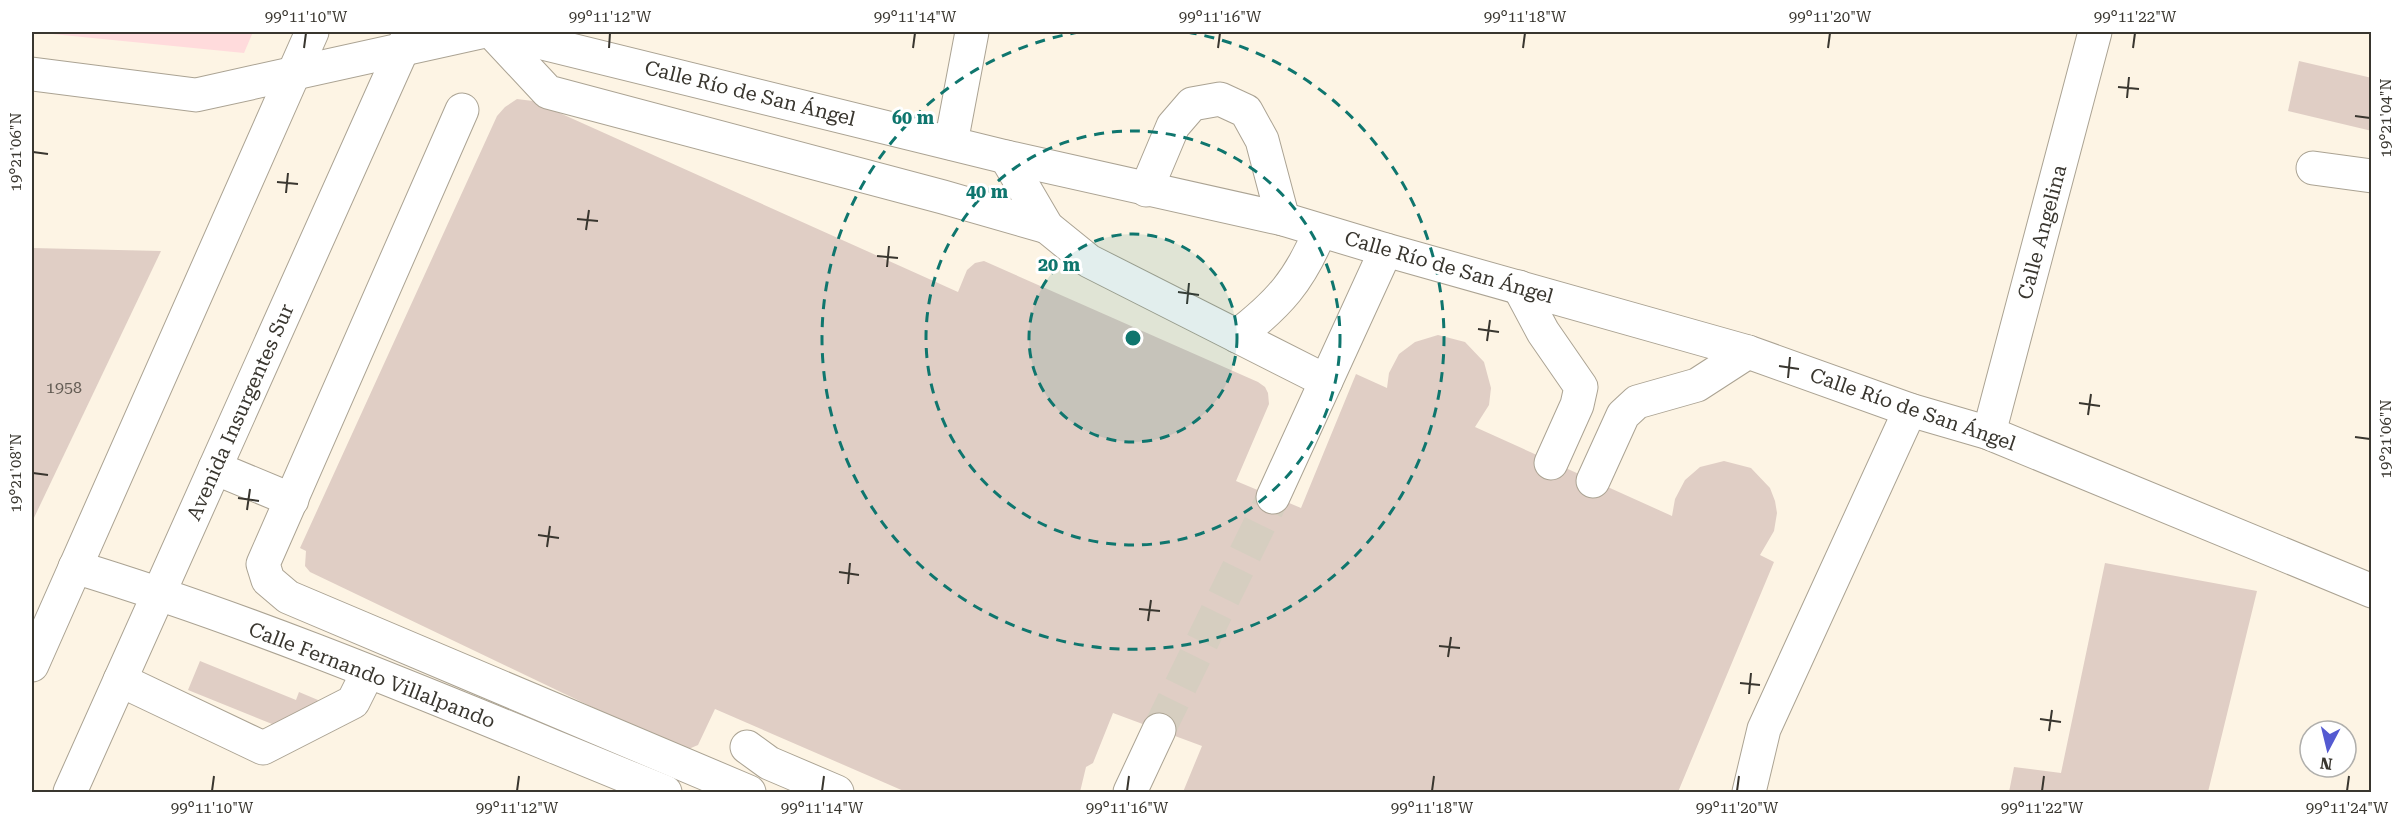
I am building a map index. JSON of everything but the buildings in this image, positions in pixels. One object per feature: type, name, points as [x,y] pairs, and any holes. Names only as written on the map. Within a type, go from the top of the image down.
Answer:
[{"type":"street","points":[[32,666],[312,32]]},
{"type":"street","points":[[32,74],[196,95],[293,74],[406,40],[481,32]]},
{"type":"street","points":[[492,32],[548,92],[1047,227]]},
{"type":"street","name":"Calle Río de San Ángel","points":[[498,32],[1006,157],[1283,219],[1748,352],[1910,410],[1989,433],[2372,591]]},
{"type":"street","points":[[951,143],[972,32]]},
{"type":"street","name":"Calle Angelina","points":[[1989,433],[2095,32]]},
{"type":"street","name":"Avenida Insurgentes Sur","points":[[70,792],[406,40]]},
{"type":"street","points":[[1146,190],[1173,126],[1192,104],[1220,99],[1246,111],[1262,140],[1283,219]]},
{"type":"street","points":[[462,110],[263,564],[268,580],[288,597],[749,792]]},
{"type":"street","points":[[1006,157],[1047,227],[1089,261],[1326,381]]},
{"type":"street","points":[[2313,168],[2372,176]]},
{"type":"street","points":[[1237,336],[1268,313],[1285,295],[1311,255],[1320,231]]},
{"type":"street","points":[[1273,497],[1386,250]]},
{"type":"street","points":[[1519,287],[1543,332],[1581,387],[1577,405],[1551,463]]},
{"type":"street","points":[[1593,481],[1623,416],[1636,402],[1697,385],[1748,352]]},
{"type":"street","points":[[1749,792],[1764,729],[1910,410]]},
{"type":"street","points":[[215,468],[292,500]]},
{"type":"street","name":"Calle Fernando Villalpando","points":[[75,567],[159,592],[368,672],[665,792]]},
{"type":"street","points":[[120,680],[263,748],[353,702],[368,672]]},
{"type":"street","points":[[1130,792],[1159,730]]},
{"type":"street","points":[[747,747],[769,763],[837,792]]},
{"type":"shaded area","points":[[32,32],[253,32],[244,53]]},
{"type":"tunnel","points":[[1159,730],[1273,497]]}]
